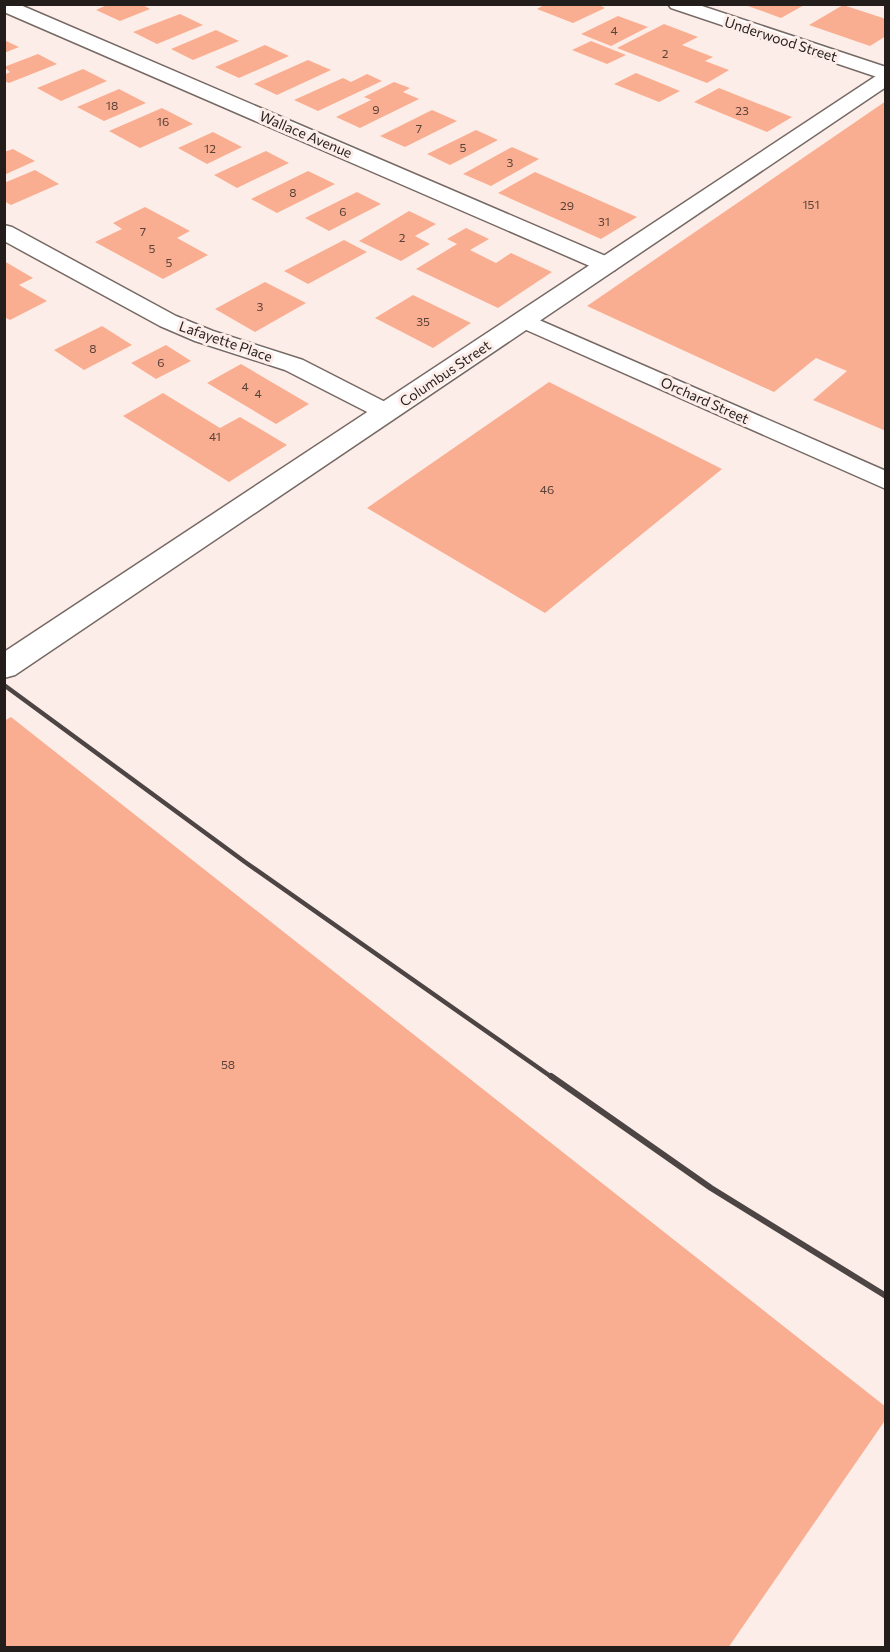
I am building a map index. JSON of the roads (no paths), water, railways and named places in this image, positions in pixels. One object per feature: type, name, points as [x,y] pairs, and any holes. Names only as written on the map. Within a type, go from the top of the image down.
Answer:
[{"type":"street","name":"Underwood Street","points":[[676,4],[885,76]]},
{"type":"street","name":"Wallace Avenue","points":[[4,5],[607,265]]},
{"type":"street","name":"Columbus Street","points":[[4,667],[607,265],[885,76]]},
{"type":"street","name":"Lafayette Place","points":[[4,232],[168,321],[204,336],[294,365],[386,412]]},
{"type":"street","name":"Orchard Street","points":[[524,320],[885,481]]},
{"type":"railway","points":[[4,685],[245,862],[553,1078]]},
{"type":"railway","points":[[551,1076],[711,1188],[886,1296]]}]
